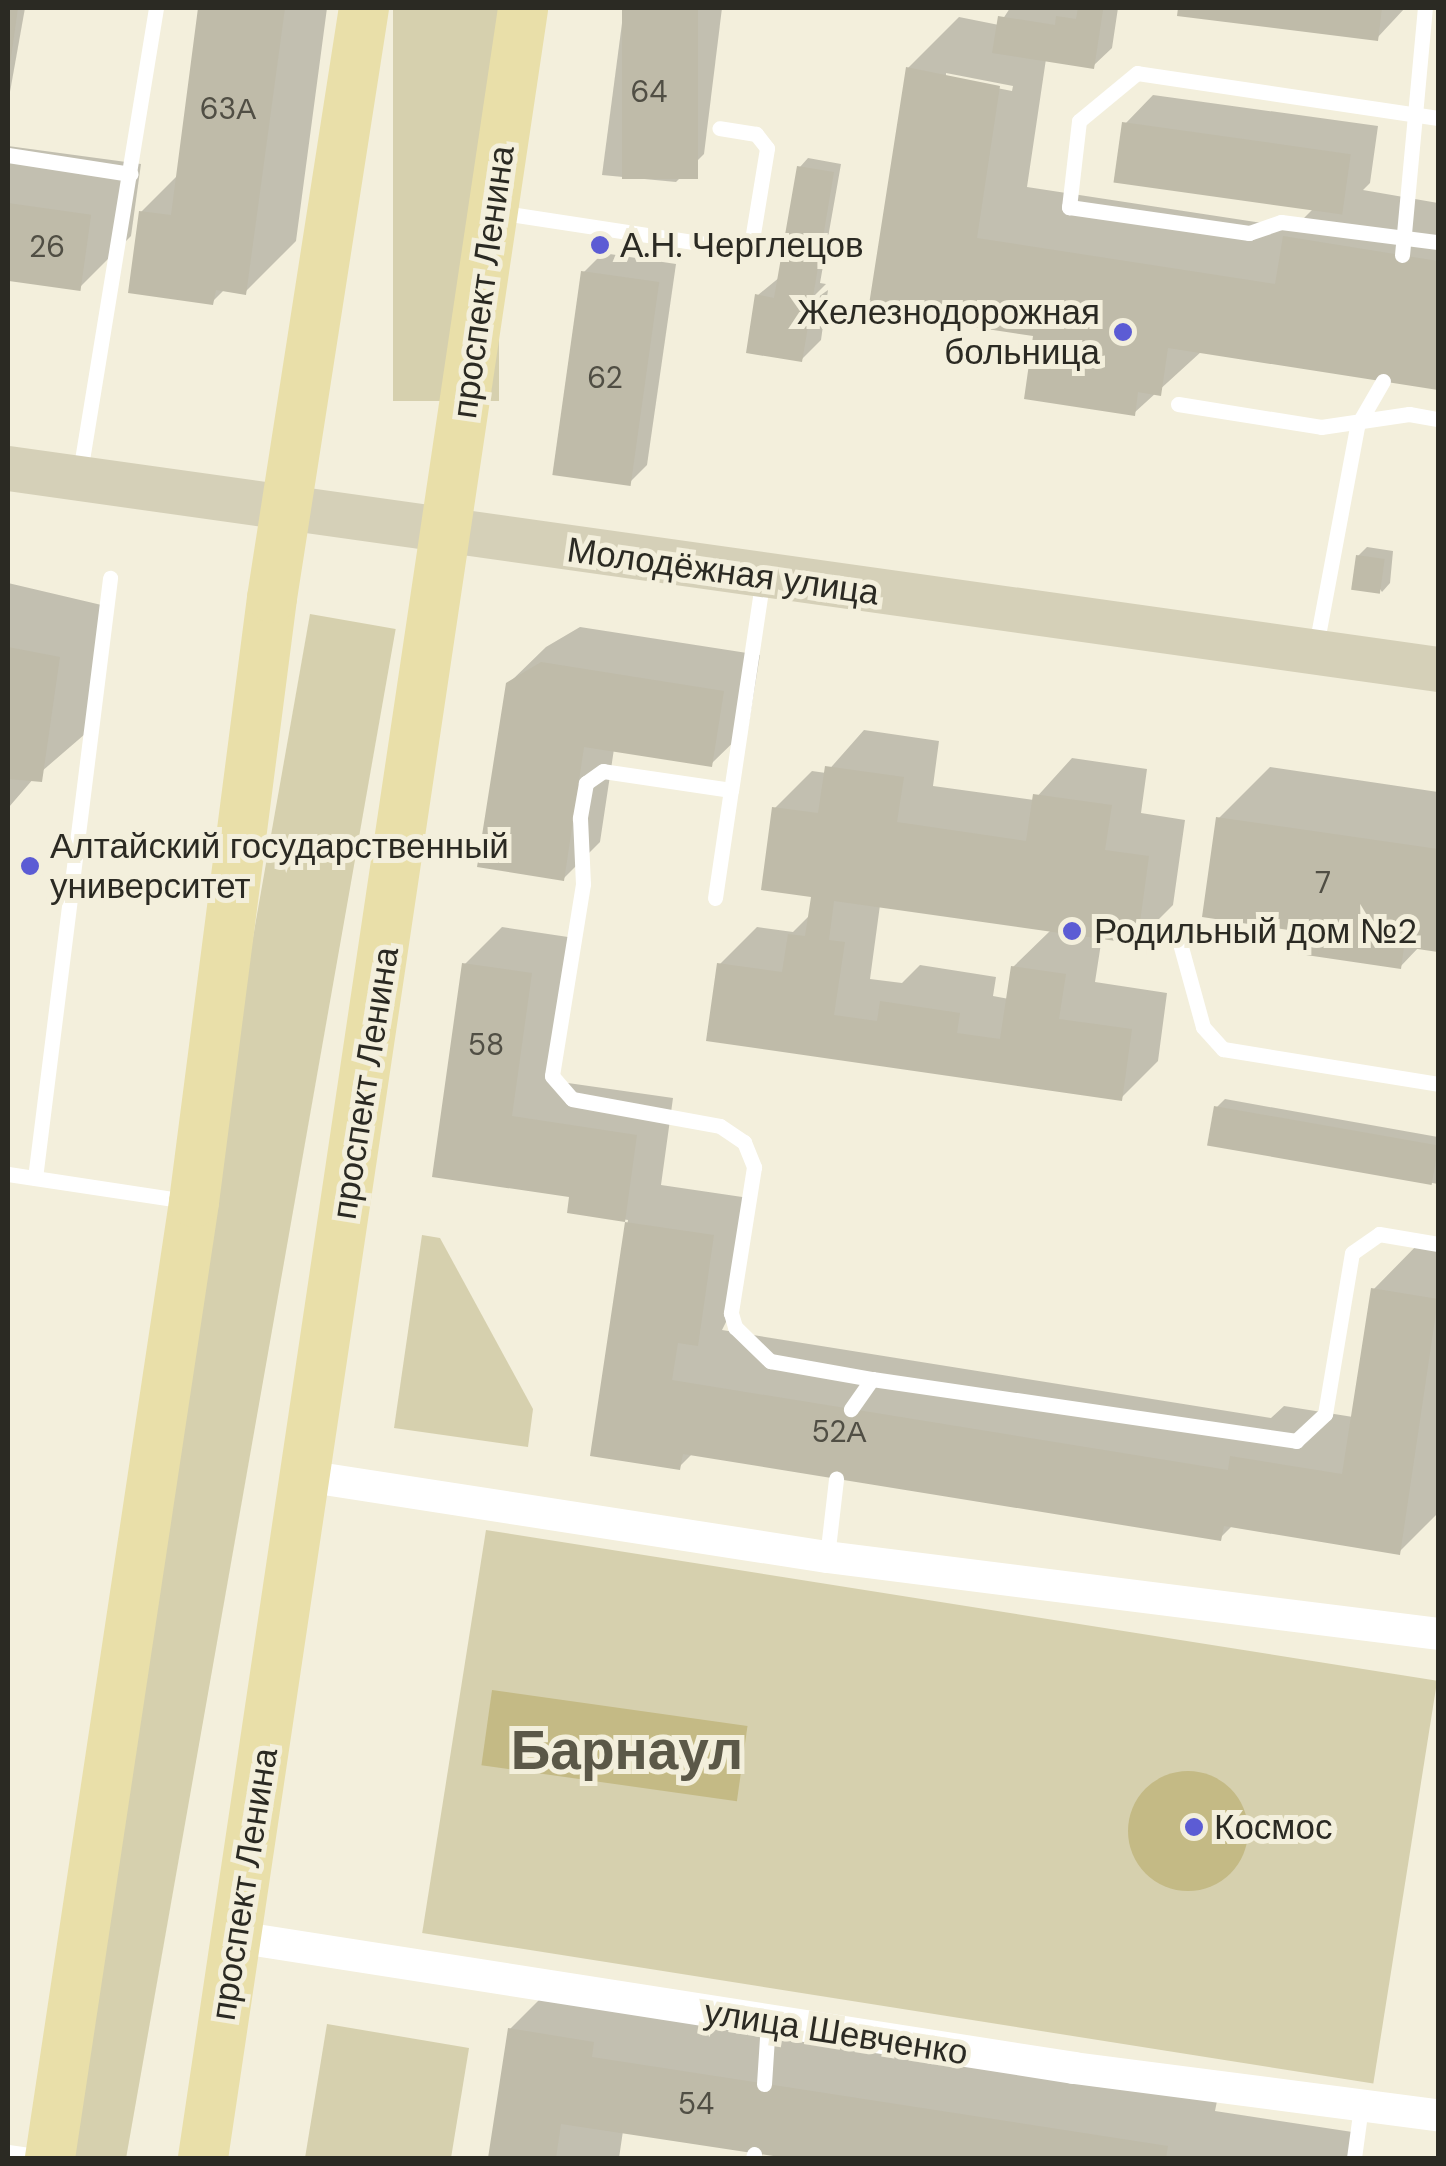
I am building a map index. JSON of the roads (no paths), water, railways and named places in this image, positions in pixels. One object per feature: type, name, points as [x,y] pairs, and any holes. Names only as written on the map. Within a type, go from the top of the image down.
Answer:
[{"type":"main road","points":[[50,2158],[194,1202],[286,510],[364,8]]},
{"type":"main road","name":"проспект Ленина","points":[[203,2158],[523,8]]},
{"type":"street","name":"Молодёжная улица","points":[[8,468],[447,533],[1438,669]]},
{"type":"street","points":[[306,1476],[827,1557],[1438,1634]]},
{"type":"street","name":"улица Шевченко","points":[[236,1938],[768,2022],[1438,2114]]},
{"type":"lane","points":[[78,478],[118,214],[131,174],[156,8]]},
{"type":"lane","points":[[1402,254],[1426,8]]},
{"type":"lane","points":[[1438,118],[1137,74],[1080,121],[1069,207],[1249,234],[1281,222],[1438,242]]},
{"type":"lane","points":[[494,211],[733,248],[752,240],[767,148],[756,134],[719,128]]},
{"type":"lane","points":[[8,155],[131,174]]},
{"type":"lane","points":[[1316,650],[1357,426],[1383,381]]},
{"type":"lane","points":[[1178,404],[1357,426],[1409,414],[1438,419]]},
{"type":"lane","points":[[715,898],[763,576]]},
{"type":"lane","points":[[34,1178],[110,578]]},
{"type":"lane","points":[[731,790],[603,771],[586,783],[579,825],[583,884],[552,1076],[572,1099],[733,1132],[754,1167],[731,1313],[735,1327],[770,1361],[1296,1441],[1325,1414],[1352,1252],[1379,1234],[1438,1244]]},
{"type":"lane","points":[[1181,947],[1203,1026],[1222,1049],[1438,1084]]},
{"type":"lane","points":[[8,1174],[194,1202]]},
{"type":"lane","points":[[850,1409],[872,1379]]},
{"type":"lane","points":[[827,1557],[836,1479]]},
{"type":"lane","points":[[764,2084],[768,2022]]},
{"type":"lane","points":[[1354,2158],[1361,2106]]},
{"type":"lane","points":[[8,2152],[50,2158]]},
{"type":"place","name":"А.Н. Черглецов","points":[[600,245]]},
{"type":"place","name":"Железнодорожная больница","points":[[1123,332]]},
{"type":"place","name":"Алтайский государственный университет","points":[[30,866]]},
{"type":"place","name":"Родильный дом №2","points":[[1072,931]]},
{"type":"place","name":"Космос","points":[[1194,1827]]},
{"type":"district","name":"Барнаул","points":[[627,1751]]}]
